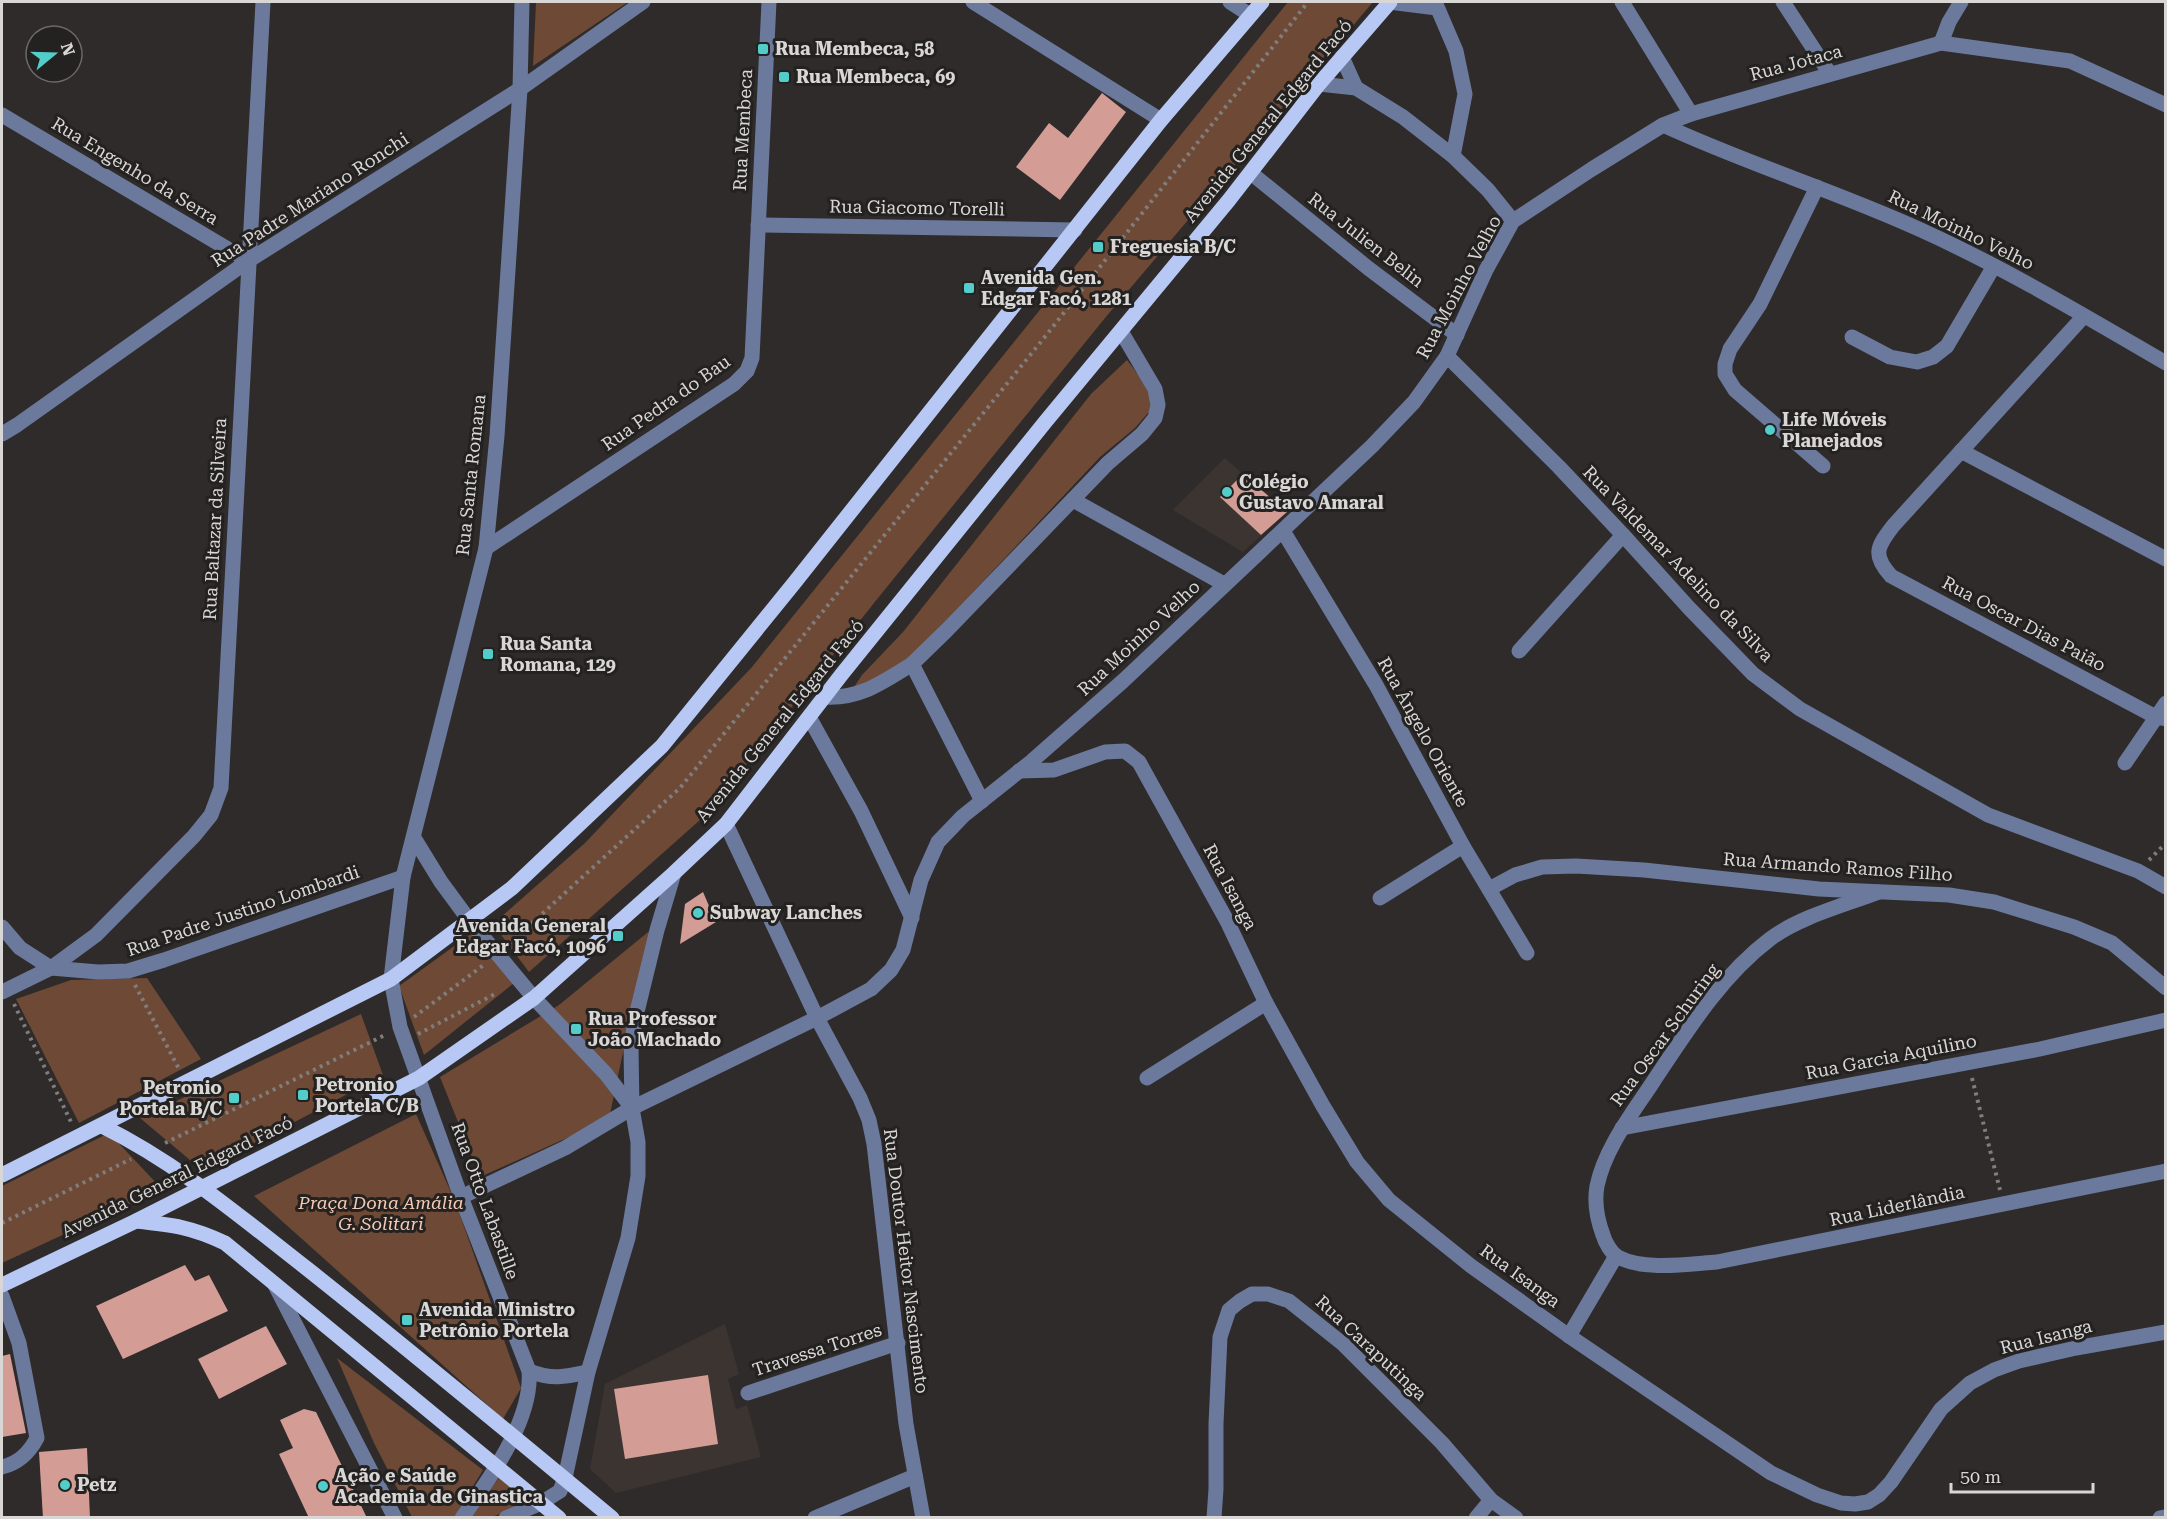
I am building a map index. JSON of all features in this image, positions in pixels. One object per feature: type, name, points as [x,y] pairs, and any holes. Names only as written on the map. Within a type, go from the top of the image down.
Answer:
[{"type":"main road","points":[[2,1175],[391,979],[512,888],[662,746],[1161,120],[1262,2]]},
{"type":"main road","name":"Avenida General Edgard Facó","points":[[2,1285],[136,1221],[420,1078],[534,998],[674,873],[726,824],[1046,421],[1122,333],[1251,173],[1319,84],[1389,2]]},
{"type":"main road","points":[[102,1126],[137,1143],[203,1187],[405,1347],[612,1518]]},
{"type":"main road","points":[[136,1221],[176,1225],[200,1231],[225,1243],[559,1518]]},
{"type":"street","name":"Rua Baltazar da Silveira","points":[[4,991],[51,968],[96,935],[194,836],[211,815],[220,788],[263,2]]},
{"type":"street","name":"Rua Santa Romana","points":[[391,979],[403,877],[486,548],[497,436],[520,89],[522,2]]},
{"type":"street","name":"Rua Padre Mariano Ronchi","points":[[2,434],[248,261],[520,89],[643,2]]},
{"type":"street","name":"Rua Membeca","points":[[758,225],[769,2]]},
{"type":"street","points":[[973,2],[1161,120]]},
{"type":"street","points":[[1230,2],[1250,15]]},
{"type":"street","points":[[1389,2],[1436,5],[1456,51],[1465,94],[1453,156]]},
{"type":"street","points":[[1622,2],[1691,114]]},
{"type":"street","points":[[1784,2],[1830,74]]},
{"type":"street","points":[[1961,2],[1949,22],[1941,43],[2070,61],[2166,105]]},
{"type":"street","name":"Rua Jotaca","points":[[1663,125],[1691,114],[1941,43]]},
{"type":"street","points":[[1342,57],[1356,88]]},
{"type":"street","points":[[1319,84],[1356,88],[1402,117],[1453,156],[1488,190],[1513,221]]},
{"type":"street","name":"Rua Engenho da Serra","points":[[2,115],[248,261]]},
{"type":"street","name":"Rua Moinho Velho","points":[[461,1197],[565,1148],[632,1108],[817,1018],[871,989],[891,970],[903,950],[921,880],[938,842],[963,816],[1123,681],[1372,447],[1414,402],[1447,356],[1486,270],[1513,221],[1663,125],[1745,161],[1817,187],[1922,230],[1994,266],[2166,363]]},
{"type":"street","name":"Rua Julien Belin","points":[[1251,173],[1368,268],[1457,336]]},
{"type":"street","points":[[1817,187],[1760,304],[1730,349],[1725,364],[1725,374],[1735,390],[1823,466]]},
{"type":"street","name":"Rua Giacomo Torelli","points":[[758,225],[1075,230]]},
{"type":"street","name":"Rua Pedra do Bau","points":[[486,548],[734,384],[747,371],[752,358],[758,225]]},
{"type":"street","points":[[1852,337],[1890,357],[1917,362],[1933,357],[1947,346],[1994,266]]},
{"type":"street","points":[[2084,316],[1960,450],[2166,559]]},
{"type":"street","points":[[825,697],[838,698],[869,691],[912,664],[1108,463],[1142,434],[1155,418],[1158,405],[1155,389],[1122,333]]},
{"type":"street","name":"Rua Valdemar Adelino da Silva","points":[[1447,356],[1623,534],[1689,608],[1753,674],[1800,709],[1988,815],[2138,871],[2166,887]]},
{"type":"street","name":"Rua Oscar Dias Paião","points":[[1960,450],[1884,538],[1878,551],[1880,564],[1891,576],[2161,718]]},
{"type":"street","points":[[1073,500],[1224,584]]},
{"type":"street","name":"Rua Ângelo Oriente","points":[[1283,531],[1376,686],[1463,846],[1527,953]]},
{"type":"street","points":[[1519,651],[1623,534]]},
{"type":"street","points":[[912,664],[982,801]]},
{"type":"street","points":[[2125,763],[2161,718],[2166,703]]},
{"type":"street","points":[[809,717],[861,811],[912,918]]},
{"type":"street","name":"Rua Isanga","points":[[1019,771],[1054,770],[1105,752],[1125,751],[1139,762],[1227,921],[1266,1003],[1323,1106],[1357,1162],[1389,1200],[1471,1266],[1569,1336],[1771,1473],[1817,1495],[1841,1503],[1868,1502],[1879,1496],[1891,1482],[1941,1409],[1970,1383],[1986,1374],[2031,1359],[2166,1332]]},
{"type":"street","name":"Rua Doutor Heitor Nascimento","points":[[726,824],[817,1018],[869,1120],[874,1143],[915,1476],[923,1518]]},
{"type":"street","points":[[414,838],[441,882],[469,920],[534,998],[606,1074],[632,1108]]},
{"type":"street","points":[[1380,898],[1463,846]]},
{"type":"street","name":"Rua Armando Ramos Filho","points":[[1489,889],[1515,874],[1542,867],[1576,866],[1644,870],[1818,888],[1949,895],[1994,902],[2038,914],[2112,943],[2166,988]]},
{"type":"street","points":[[506,1518],[541,1503],[560,1491],[565,1479],[588,1372],[628,1238],[638,1176],[638,1142],[632,1108],[631,1048],[635,1020],[657,930],[674,873]]},
{"type":"street","name":"Rua Padre Justino Lombardi","points":[[2,927],[20,948],[51,968],[98,972],[128,971],[403,877]]},
{"type":"street","name":"Rua Oscar Schuring","points":[[1616,1256],[1605,1241],[1596,1218],[1597,1186],[1622,1128],[1710,1001],[1740,964],[1772,937],[1804,920],[1879,892]]},
{"type":"street","name":"Rua Otto Labastille","points":[[391,979],[400,1027],[461,1197],[529,1371],[530,1386],[527,1402],[498,1468],[462,1518]]},
{"type":"street","points":[[1147,1078],[1266,1003]]},
{"type":"street","name":"Rua Garcia Aquilino","points":[[1622,1128],[2040,1048],[2166,1020]]},
{"type":"street","name":"Rua Liderlândia","points":[[1616,1256],[1636,1263],[1669,1265],[1717,1262],[2166,1171]]},
{"type":"street","points":[[1569,1336],[1616,1256]]},
{"type":"street","points":[[275,1285],[395,1518]]},
{"type":"street","name":"Rua Caraputinga","points":[[1214,1518],[1220,1337],[1229,1310],[1240,1300],[1252,1294],[1268,1294],[1289,1301],[1343,1344],[1442,1443],[1491,1500],[1516,1518]]},
{"type":"street","points":[[2,1296],[19,1343],[38,1438],[30,1451],[19,1460],[2,1467]]},
{"type":"street","name":"Travessa Torres","points":[[748,1393],[898,1344]]},
{"type":"street","points":[[529,1371],[542,1377],[556,1378],[588,1372]]},
{"type":"street","points":[[815,1518],[915,1476]]},
{"type":"street","points":[[1476,1518],[1491,1500]]},
{"type":"street","points":[[2160,1518],[2166,1516]]},
{"type":"path","points":[[128,971],[186,1083]]},
{"type":"path","points":[[4,991],[78,1138]]},
{"type":"path","points":[[405,1040],[495,994]]},
{"type":"path","points":[[1968,1062],[2003,1203]]},
{"type":"shaded area","name":"Colégio Gustavo Amaral","points":[[1225,458],[1287,512],[1243,552],[1173,510]]},
{"type":"shaded area","points":[[725,1324],[739,1374],[728,1379],[736,1409],[747,1405],[761,1457],[616,1493],[590,1469],[605,1384]]},
{"type":"green space","points":[[536,2],[628,2],[533,66]]},
{"type":"green space","points":[[1288,2],[1373,2],[1105,318],[874,603],[709,812],[529,972],[493,924],[585,843],[752,667]]},
{"type":"green space","points":[[1127,360],[1147,386],[1155,405],[1135,428],[1100,457],[911,658],[867,685],[852,690],[862,675],[903,632],[1091,394]]},
{"type":"green space","points":[[653,928],[609,1119],[480,1177],[440,1077],[559,1005]]},
{"type":"green space","points":[[475,931],[514,983],[424,1055],[399,986]]},
{"type":"green space","points":[[147,978],[201,1059],[79,1123],[16,999],[71,980]]},
{"type":"green space","points":[[361,1014],[383,1075],[203,1171],[140,1118]]},
{"type":"green space","name":"Praça Dona Amália G. Solitari","points":[[416,1114],[455,1201],[521,1388],[503,1419],[254,1196]]},
{"type":"green space","points":[[109,1133],[162,1189],[2,1263],[2,1186]]},
{"type":"green space","points":[[337,1358],[483,1470],[454,1517],[412,1517],[374,1443]]},
{"type":"green space","points":[[500,1476],[526,1504],[492,1517],[470,1518]]},
{"type":"building","points":[[1102,93],[1126,112],[1060,200],[1016,167],[1049,123],[1068,138]]},
{"type":"building","points":[[1243,474],[1287,512],[1261,535],[1220,497]]},
{"type":"building","name":"Subway Lanches","points":[[703,892],[716,922],[680,944],[685,904]]},
{"type":"building","points":[[185,1265],[195,1281],[209,1275],[228,1311],[123,1359],[96,1306]]},
{"type":"building","points":[[266,1326],[287,1364],[219,1399],[198,1359]]},
{"type":"building","points":[[10,1354],[26,1433],[2,1437],[2,1356]]},
{"type":"building","points":[[708,1375],[718,1444],[625,1459],[614,1389]]},
{"type":"building","name":"Ação e Saúde Academia de Ginastica","points":[[304,1409],[316,1412],[367,1518],[309,1518],[279,1454],[293,1448],[280,1420]]},
{"type":"building","name":"Petz","points":[[87,1448],[90,1518],[43,1518],[39,1452]]},
{"type":"place","name":"Rua Membeca, 58","points":[[763,49]]},
{"type":"place","name":"Rua Membeca, 69","points":[[784,77]]},
{"type":"place","name":"Freguesia B/C","points":[[1098,247]]},
{"type":"place","name":"Avenida Gen. Edgar Facó, 1281","points":[[969,288]]},
{"type":"place","name":"Life Móveis Planejados","points":[[1770,430]]},
{"type":"place","name":"Colégio Gustavo Amaral","points":[[1227,492]]},
{"type":"place","name":"Rua Santa Romana, 129","points":[[488,654]]},
{"type":"place","name":"Subway Lanches","points":[[698,913]]},
{"type":"place","name":"Avenida General Edgar Facó, 1096","points":[[618,936]]},
{"type":"place","name":"Rua Professor João Machado","points":[[576,1029]]},
{"type":"place","name":"Petronio Portela C/B","points":[[303,1095]]},
{"type":"place","name":"Petronio Portela B/C","points":[[234,1098]]},
{"type":"place","name":"Avenida Ministro Petrônio Portela","points":[[407,1320]]},
{"type":"place","name":"Petz","points":[[65,1485]]},
{"type":"place","name":"Ação e Saúde Academia de Ginastica","points":[[323,1486]]}]
